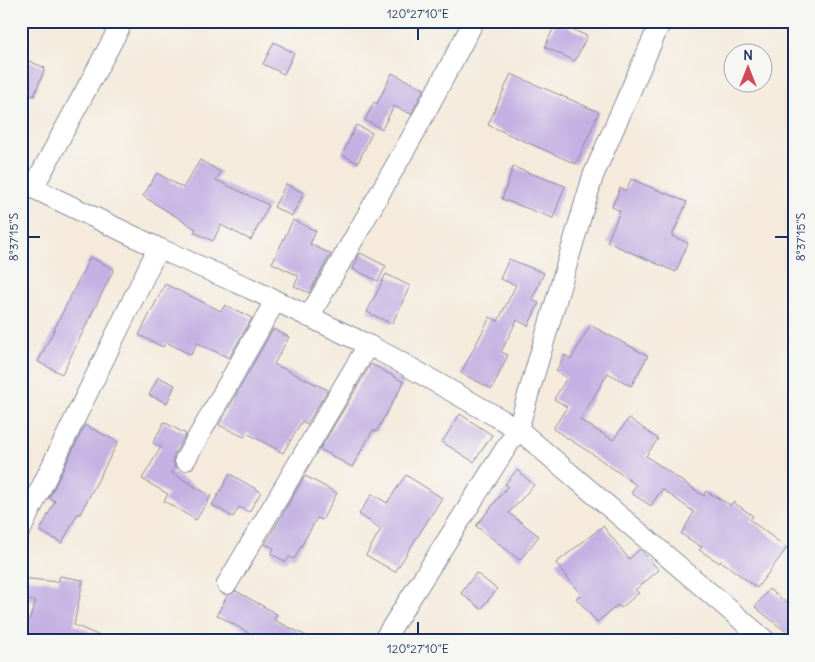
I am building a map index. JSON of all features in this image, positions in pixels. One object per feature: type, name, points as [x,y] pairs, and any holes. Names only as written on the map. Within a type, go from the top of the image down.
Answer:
[{"type":"street","points":[[123,21],[27,186],[395,358],[518,429],[766,641]]},
{"type":"street","points":[[309,317],[412,137],[474,21]]},
{"type":"street","points":[[383,641],[518,429],[593,176],[661,21]]},
{"type":"street","points":[[21,529],[158,248]]},
{"type":"street","points":[[185,460],[275,301]]},
{"type":"street","points":[[227,584],[368,345]]},
{"type":"building","points":[[556,22],[587,36],[575,61],[545,47]]},
{"type":"building","points":[[274,42],[294,53],[284,74],[263,64]]},
{"type":"building","points":[[27,60],[45,68],[34,96],[21,91],[21,76]]},
{"type":"building","points":[[392,73],[424,89],[411,114],[394,106],[382,129],[365,120],[374,102],[377,104]]},
{"type":"building","points":[[511,74],[599,112],[576,164],[488,125]]},
{"type":"building","points":[[356,125],[372,133],[358,163],[342,155]]},
{"type":"building","points":[[200,160],[221,172],[216,180],[269,205],[251,240],[221,225],[213,241],[194,232],[196,229],[143,196],[157,173],[183,188]]},
{"type":"building","points":[[513,167],[565,186],[553,218],[502,199]]},
{"type":"building","points":[[631,179],[687,202],[672,236],[688,243],[676,272],[607,242],[620,211],[612,207],[620,188],[626,191]]},
{"type":"building","points":[[286,184],[304,193],[292,216],[274,207]]},
{"type":"building","points":[[293,220],[316,231],[310,244],[331,254],[309,293],[294,286],[299,276],[272,263]]},
{"type":"building","points":[[360,253],[386,266],[378,281],[353,269]]},
{"type":"building","points":[[90,257],[114,269],[62,374],[38,362]]},
{"type":"building","points":[[509,259],[544,273],[532,300],[539,303],[528,326],[517,320],[501,352],[508,355],[492,389],[461,373],[490,317],[498,321],[516,285],[500,279]]},
{"type":"building","points":[[386,274],[410,286],[392,324],[367,312]]},
{"type":"building","points":[[165,284],[221,311],[225,305],[252,318],[229,358],[197,343],[191,355],[166,342],[163,347],[139,335]]},
{"type":"building","points":[[590,325],[648,356],[631,386],[608,373],[580,420],[613,440],[629,418],[658,439],[646,456],[704,496],[706,491],[730,505],[733,502],[753,516],[750,520],[787,548],[757,588],[721,561],[720,563],[699,550],[702,547],[681,534],[694,512],[662,489],[651,506],[631,493],[636,485],[553,429],[567,407],[554,399],[567,378],[556,371],[565,355],[571,359]]},
{"type":"building","points":[[273,329],[289,337],[274,364],[328,390],[307,424],[302,421],[283,453],[247,433],[244,437],[219,425]]},
{"type":"building","points":[[371,364],[404,382],[376,432],[373,430],[352,467],[320,449]]},
{"type":"building","points":[[158,377],[175,385],[167,403],[149,395]]},
{"type":"building","points":[[460,414],[492,435],[474,462],[442,442]]},
{"type":"building","points":[[164,422],[186,434],[174,455],[175,467],[172,473],[211,496],[196,520],[164,501],[168,494],[142,479],[161,447],[153,443]]},
{"type":"building","points":[[85,425],[118,442],[80,514],[78,513],[62,543],[40,531],[55,501],[49,498]]},
{"type":"building","points":[[517,470],[534,485],[509,513],[539,536],[520,560],[476,526],[508,486],[505,484]]},
{"type":"building","points":[[230,474],[261,492],[249,512],[239,507],[233,517],[212,505]]},
{"type":"building","points":[[406,475],[442,498],[395,572],[366,555],[381,529],[359,514],[372,494],[387,503]]},
{"type":"building","points":[[305,476],[337,493],[322,520],[317,518],[294,559],[289,557],[286,562],[271,554],[274,548],[265,544]]},
{"type":"building","points":[[603,526],[629,559],[640,549],[659,570],[635,590],[639,593],[621,608],[618,605],[597,622],[576,598],[581,595],[556,563]]},
{"type":"building","points":[[476,573],[497,589],[481,609],[461,593]]},
{"type":"building","points":[[60,576],[83,580],[74,625],[112,641],[21,641],[36,601],[21,599],[21,578],[58,582]]},
{"type":"building","points":[[769,589],[794,608],[794,638],[755,607]]},
{"type":"building","points":[[236,591],[277,614],[274,620],[317,641],[263,641],[217,615],[227,596]]}]
